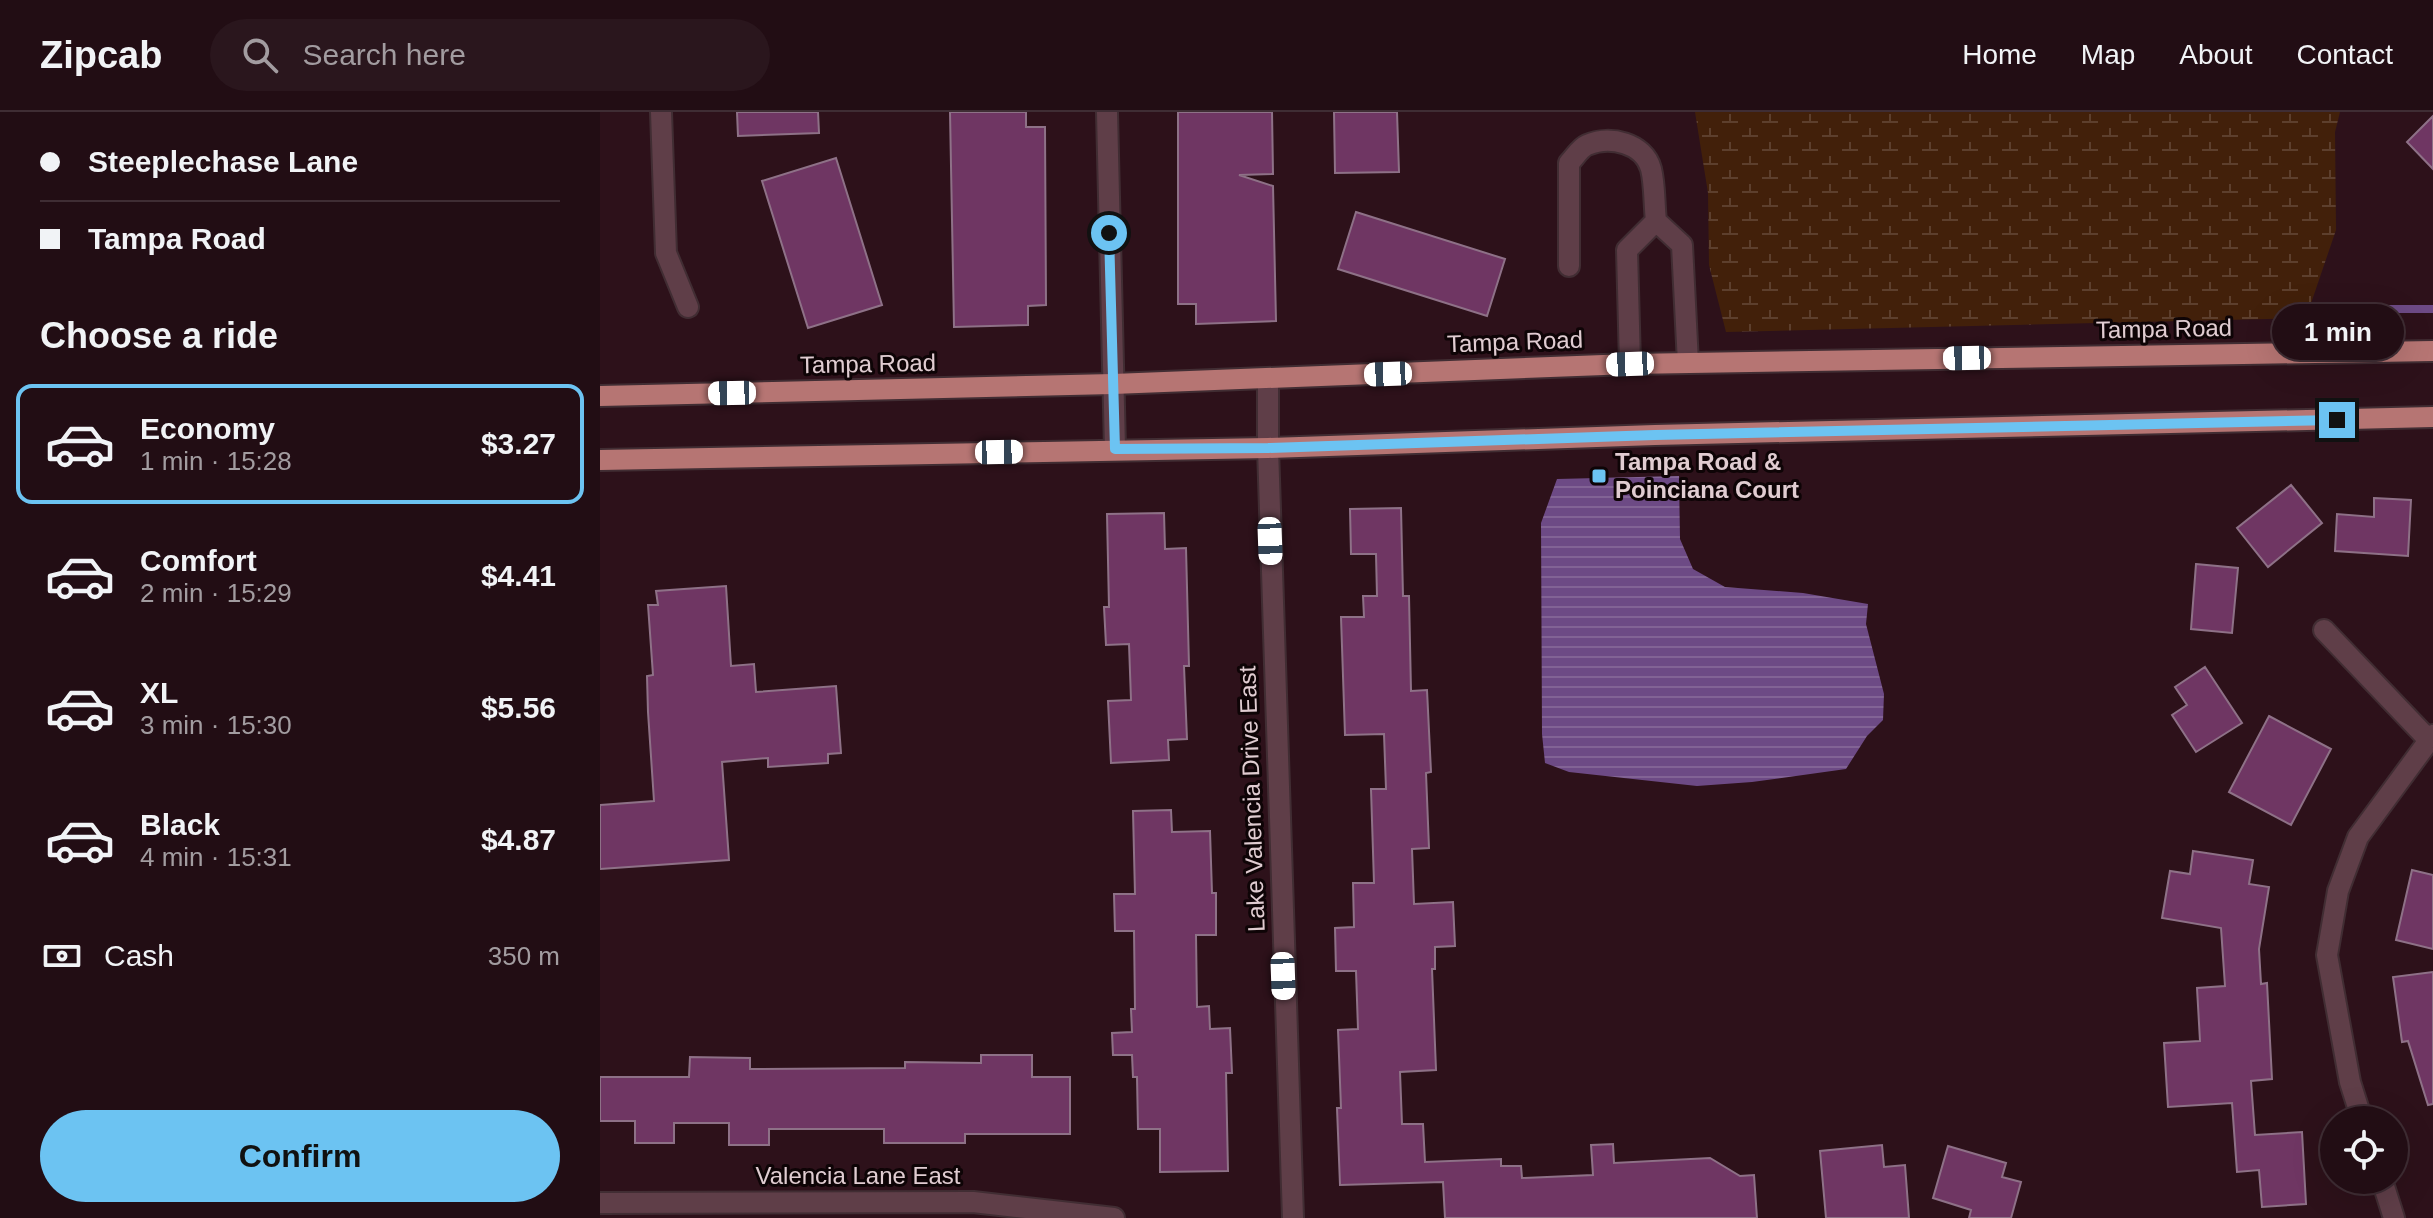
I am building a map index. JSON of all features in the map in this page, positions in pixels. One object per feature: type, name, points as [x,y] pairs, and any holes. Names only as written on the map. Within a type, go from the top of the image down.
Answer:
[{"type":"main road","name":"Tampa Road","points":[[600,396],[1113,384],[1630,364],[2433,351]]},
{"type":"main road","points":[[600,460],[1268,448],[2433,417]]},
{"type":"street","points":[[661,112],[666,253],[688,307]]},
{"type":"street","points":[[1107,112],[1115,449]]},
{"type":"street","points":[[1569,266],[1569,163],[1584,146],[1605,140],[1622,142],[1642,151],[1651,168],[1656,221],[1682,245],[1688,363]]},
{"type":"street","points":[[1630,364],[1627,250],[1656,221]]},
{"type":"street","name":"Lake Valencia Drive East","points":[[1268,379],[1293,1218]]},
{"type":"street","points":[[2324,630],[2430,737],[2358,837],[2338,891],[2327,955],[2350,1082],[2358,1106]]},
{"type":"street","points":[[2386,1194],[2394,1218]]},
{"type":"street","name":"Valencia Lane East","points":[[600,1203],[973,1202],[1114,1218]]},
{"type":"green space","points":[[1695,112],[2340,112],[2335,132],[2336,230],[2306,318],[1726,332],[1709,265],[1708,193]]},
{"type":"shaded area","points":[[1679,476],[1680,539],[1693,569],[1725,587],[1803,593],[1868,604],[1866,624],[1884,694],[1883,720],[1867,736],[1846,769],[1697,786],[1569,772],[1545,763],[1542,734],[1541,523],[1557,479]]},
{"type":"building","points":[[737,112],[818,112],[819,133],[738,136]]},
{"type":"building","points":[[950,112],[1026,112],[1026,127],[1045,127],[1046,305],[1028,306],[1028,325],[954,327]]},
{"type":"building","points":[[1178,112],[1272,112],[1273,174],[1239,175],[1273,186],[1276,321],[1196,324],[1196,304],[1178,304]]},
{"type":"building","points":[[1334,112],[1397,112],[1399,172],[1335,173]]},
{"type":"building","points":[[2433,116],[2433,169],[2407,142]]},
{"type":"building","points":[[836,158],[882,305],[808,328],[762,181]]},
{"type":"building","points":[[1356,212],[1505,259],[1487,316],[1338,269]]},
{"type":"building","points":[[2291,485],[2322,523],[2268,567],[2237,528]]},
{"type":"building","points":[[2374,498],[2411,500],[2408,556],[2335,551],[2337,514],[2374,517]]},
{"type":"building","points":[[1401,508],[1403,596],[1409,596],[1411,691],[1427,690],[1431,772],[1426,773],[1429,848],[1412,849],[1414,904],[1453,902],[1455,946],[1435,947],[1435,969],[1432,969],[1436,1070],[1400,1072],[1402,1124],[1423,1124],[1425,1162],[1501,1159],[1501,1166],[1521,1166],[1522,1178],[1593,1175],[1591,1145],[1613,1144],[1614,1163],[1710,1158],[1740,1176],[1754,1175],[1757,1218],[1445,1218],[1443,1182],[1340,1185],[1338,1030],[1358,1029],[1356,971],[1336,971],[1335,928],[1354,927],[1353,883],[1374,883],[1371,789],[1386,789],[1384,734],[1345,735],[1341,617],[1364,617],[1363,596],[1377,596],[1376,554],[1351,554],[1350,509]]},
{"type":"building","points":[[1164,513],[1165,549],[1186,548],[1189,666],[1184,666],[1187,739],[1168,740],[1169,760],[1111,763],[1108,701],[1131,700],[1129,644],[1106,645],[1104,607],[1109,607],[1107,514]]},
{"type":"building","points":[[2196,564],[2238,568],[2232,633],[2191,629]]},
{"type":"building","points":[[726,586],[731,666],[754,664],[756,692],[836,686],[841,753],[828,754],[828,763],[768,767],[768,758],[722,762],[729,860],[600,869],[600,805],[654,801],[648,712],[647,676],[653,675],[648,605],[658,605],[656,591]]},
{"type":"building","points":[[2205,667],[2242,723],[2196,752],[2172,715],[2187,705],[2175,687]]},
{"type":"building","points":[[2269,716],[2331,749],[2291,825],[2229,792]]},
{"type":"building","points":[[1171,810],[1172,832],[1210,831],[1212,893],[1216,893],[1216,935],[1196,935],[1197,1007],[1209,1006],[1210,1029],[1230,1028],[1232,1073],[1226,1073],[1228,1171],[1160,1172],[1160,1129],[1138,1129],[1137,1077],[1133,1077],[1132,1055],[1113,1055],[1112,1033],[1132,1032],[1131,1009],[1135,1009],[1134,931],[1115,931],[1114,894],[1135,894],[1133,811]]},
{"type":"building","points":[[2193,851],[2253,860],[2249,884],[2269,887],[2259,949],[2261,984],[2267,983],[2272,1079],[2251,1081],[2255,1135],[2302,1132],[2306,1204],[2262,1207],[2259,1170],[2237,1172],[2232,1103],[2168,1107],[2164,1043],[2200,1041],[2197,988],[2225,986],[2221,928],[2162,918],[2170,871],[2190,874]]},
{"type":"building","points":[[2412,870],[2433,875],[2433,949],[2396,940]]},
{"type":"building","points":[[2433,972],[2433,1104],[2428,1105],[2408,1041],[2402,1042],[2393,977]]},
{"type":"building","points":[[981,1055],[1032,1055],[1032,1077],[1070,1077],[1070,1134],[965,1134],[965,1143],[884,1143],[884,1129],[769,1129],[769,1145],[729,1145],[729,1123],[674,1123],[674,1143],[635,1143],[635,1121],[600,1121],[600,1077],[689,1077],[690,1057],[750,1058],[750,1069],[905,1068],[905,1062],[981,1063]]},
{"type":"building","points":[[1882,1145],[1884,1167],[1905,1165],[1909,1218],[1826,1218],[1820,1151]]},
{"type":"building","points":[[1948,1146],[2006,1163],[2002,1177],[2021,1182],[2011,1218],[1969,1218],[1971,1210],[1933,1198]]},
{"type":"waterway","points":[[2316,309],[2433,309]]},
{"type":"place","name":"Tampa Road & Poinciana Court","points":[[1599,476]]},
{"type":"route","points":[[1109,233],[1115,449],[1268,448],[1655,435],[2337,420]]}]
